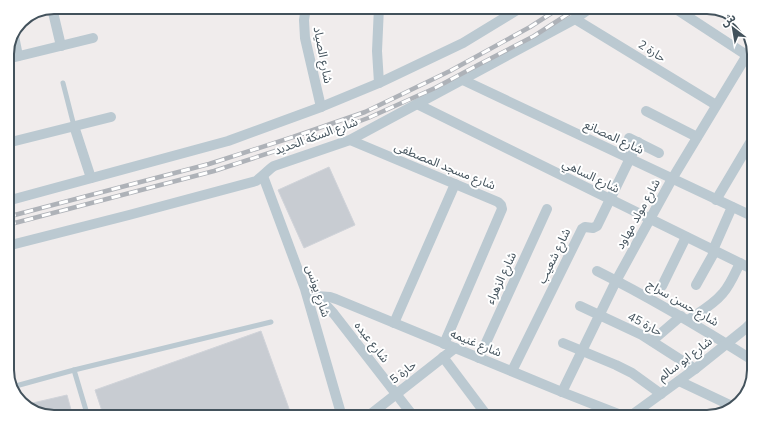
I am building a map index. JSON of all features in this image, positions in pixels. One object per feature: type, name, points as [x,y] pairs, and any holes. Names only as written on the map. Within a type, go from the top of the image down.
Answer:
[{"type":"street","points":[[53,14],[61,46]]},
{"type":"street","name":"شارع الصياد","points":[[305,14],[305,38],[321,107]]},
{"type":"street","points":[[379,14],[377,44],[379,83]]},
{"type":"street","points":[[14,199],[228,141],[321,107],[379,83],[463,43],[511,14]]},
{"type":"street","name":"شارع السكة الحديد","points":[[14,244],[256,181],[274,166],[350,140],[582,14]]},
{"type":"street","points":[[684,14],[747,55]]},
{"type":"street","name":"حارة 2","points":[[575,19],[716,105]]},
{"type":"street","points":[[14,57],[93,38]]},
{"type":"street","points":[[15,42],[18,56]]},
{"type":"street","name":"شارع مولد مهاود","points":[[562,392],[616,281],[672,179],[716,105],[747,61]]},
{"type":"street","name":"شارع المصانع","points":[[463,80],[747,214]]},
{"type":"street","name":"شارع الساهي","points":[[417,104],[747,266]]},
{"type":"street","points":[[646,111],[697,137]]},
{"type":"street","points":[[14,141],[111,117]]},
{"type":"street","points":[[74,126],[91,178]]},
{"type":"street","name":"شارع مسجد المصطفى","points":[[350,140],[498,202],[501,205],[502,209],[444,344]]},
{"type":"street","name":"شارع شعيب","points":[[512,372],[582,229],[585,227],[594,228],[597,226],[630,159],[633,140],[659,153]]},
{"type":"street","points":[[716,200],[747,148]]},
{"type":"street","name":"شارع يونس","points":[[263,176],[305,289],[340,410]]},
{"type":"street","points":[[394,323],[455,184]]},
{"type":"street","points":[[696,285],[714,250],[732,207]]},
{"type":"street","name":"شارع الزهراء","points":[[479,358],[547,209]]},
{"type":"street","points":[[662,286],[686,237]]},
{"type":"street","points":[[652,341],[684,318],[717,299],[727,288],[740,263]]},
{"type":"street","name":"شارع حسن سراج","points":[[597,272],[684,318],[747,357]]},
{"type":"street","name":"شارع عبده","points":[[305,289],[323,302],[334,314],[409,410]]},
{"type":"street","name":"شارع غنيمه","points":[[316,296],[336,299],[608,410]]},
{"type":"street","name":"حارة 45","points":[[580,306],[642,335],[695,369]]},
{"type":"street","name":"شارع ابو سالم","points":[[639,410],[695,369],[747,327]]},
{"type":"street","points":[[563,343],[632,373],[661,394]]},
{"type":"street","name":"حارة 5","points":[[376,410],[455,348]]},
{"type":"street","points":[[443,357],[483,410]]},
{"type":"street","points":[[679,381],[727,405]]},
{"type":"lane","points":[[63,83],[74,126]]},
{"type":"lane","points":[[17,386],[74,370],[271,322]]},
{"type":"lane","points":[[74,370],[86,410]]},
{"type":"building","points":[[329,167],[355,225],[304,248],[278,190]]},
{"type":"building","points":[[261,331],[289,410],[102,410],[95,390]]},
{"type":"building","points":[[67,395],[71,410],[48,410],[32,403]]},
{"type":"railway","points":[[14,215],[209,164],[365,112],[450,71],[530,27],[550,14]]},
{"type":"railway","points":[[14,223],[214,171],[312,139],[368,118],[435,88],[534,36],[568,14]]}]
